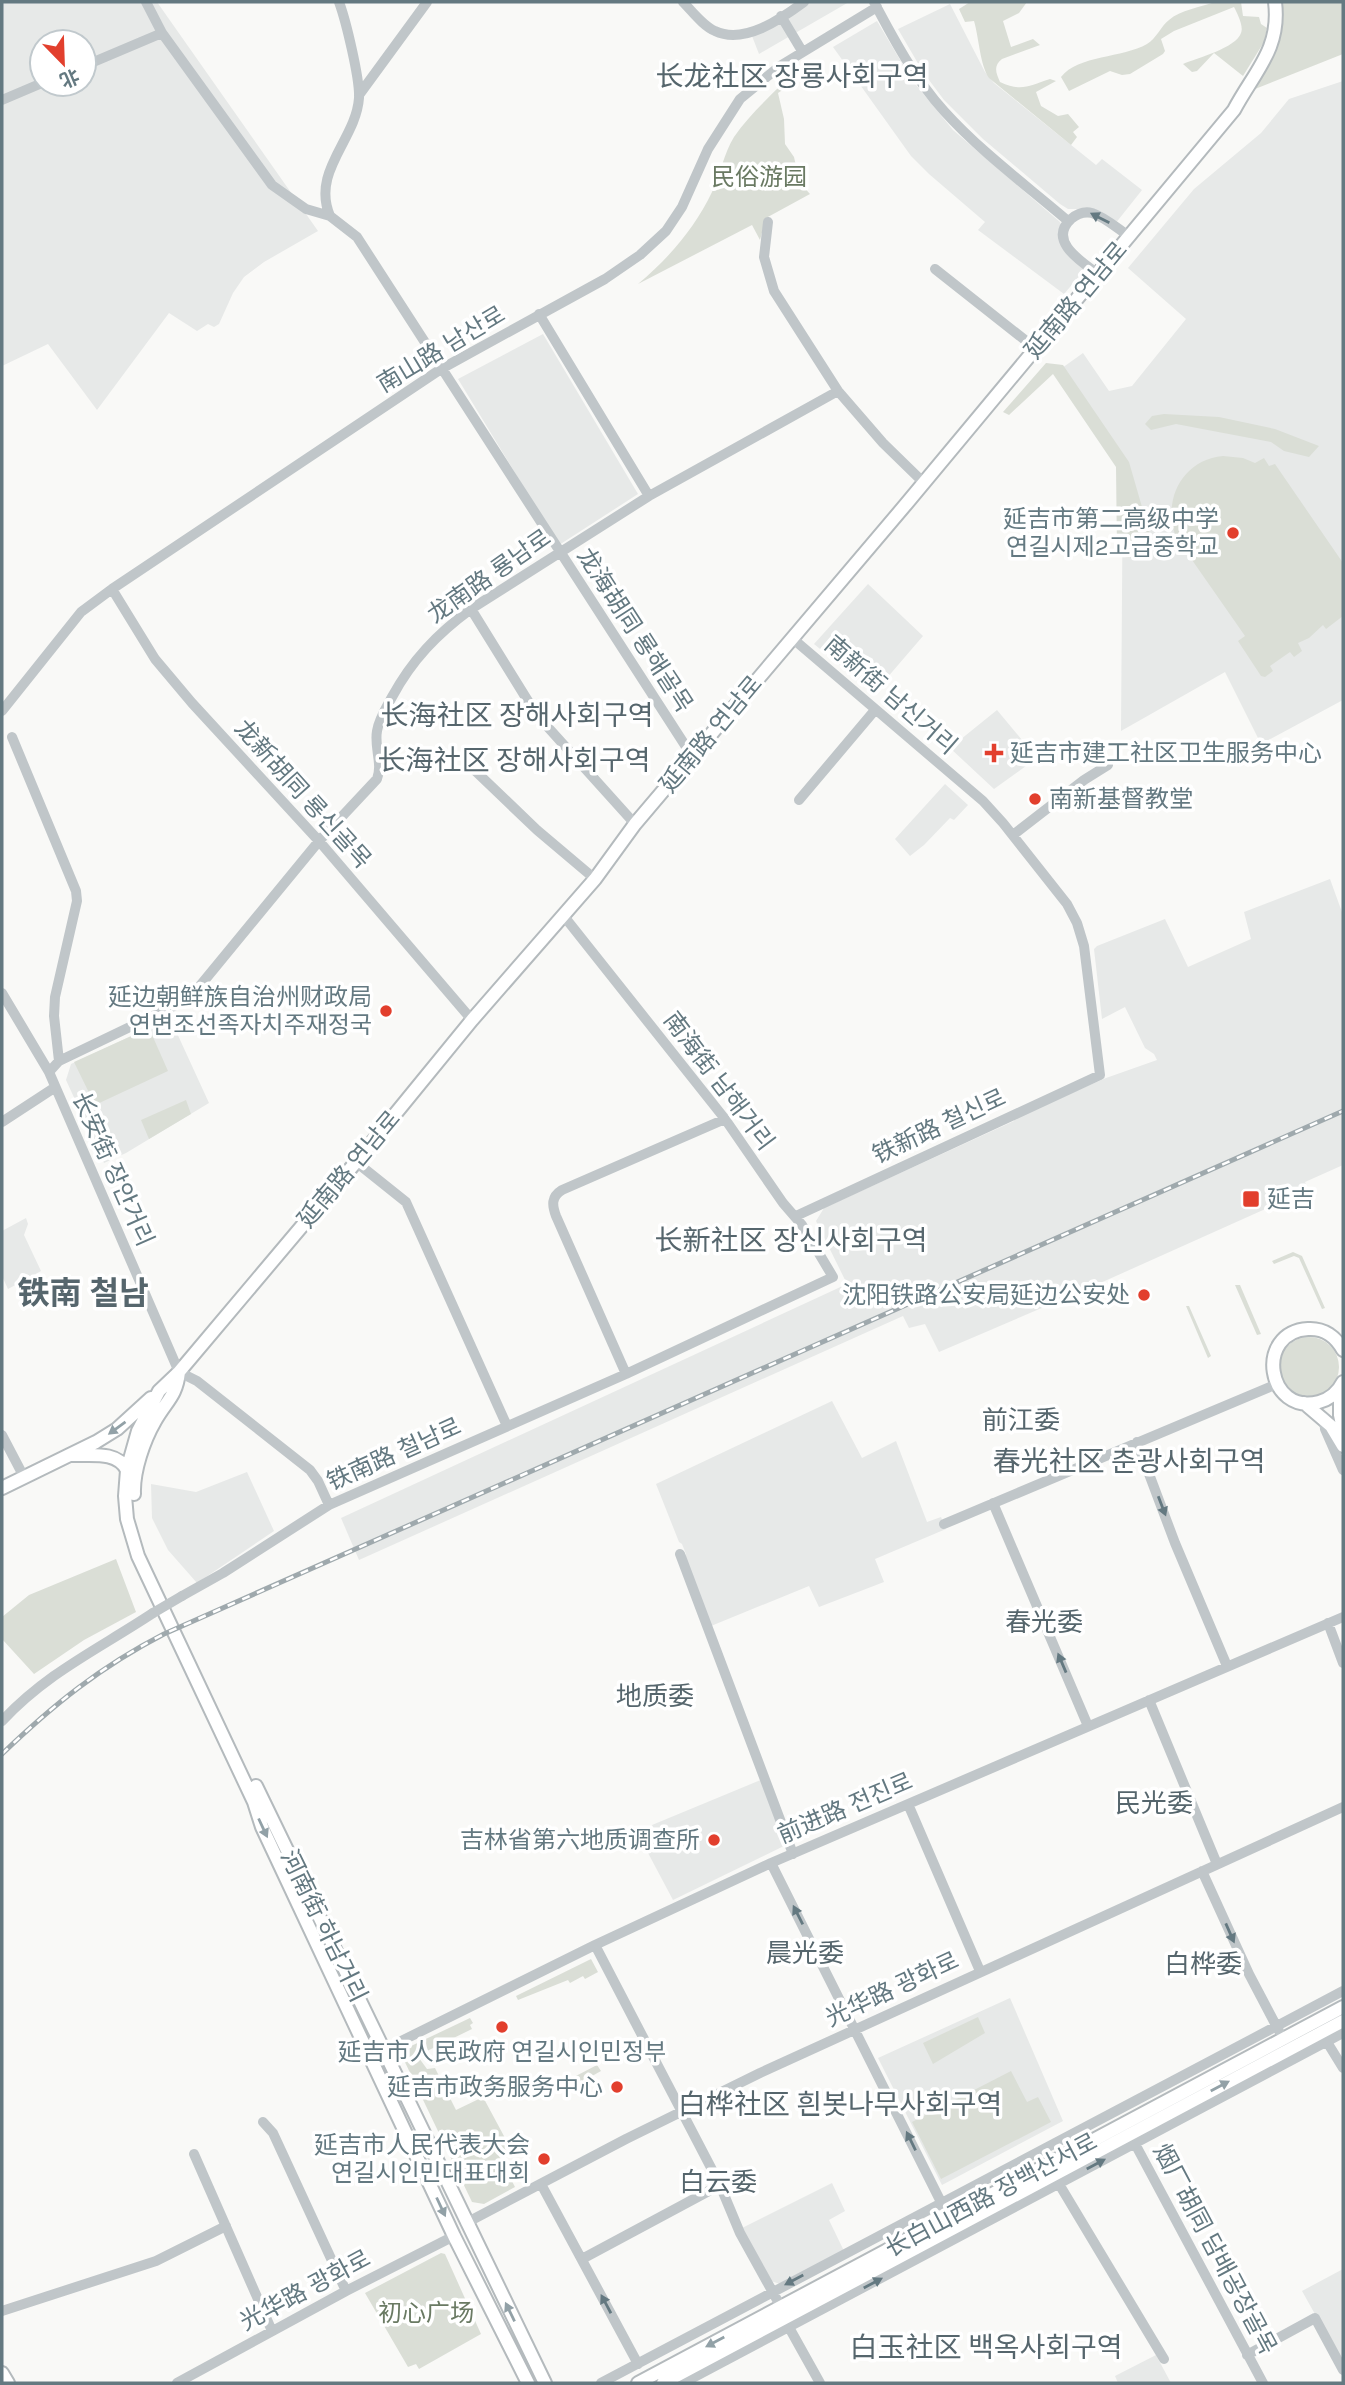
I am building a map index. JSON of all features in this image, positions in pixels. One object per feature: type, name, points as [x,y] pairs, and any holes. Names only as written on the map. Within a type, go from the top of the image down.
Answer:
[{"type":"main road","name":"延南路 연남로","points":[[127,1470],[138,1431],[159,1391],[179,1372],[472,1020],[595,879],[635,824],[1234,110],[1260,70],[1274,38],[1275,2]]},
{"type":"main road","points":[[1341,1345],[1326,1333],[1314,1329],[1301,1330],[1280,1343],[1274,1354],[1272,1367],[1277,1384],[1289,1397],[1304,1403],[1324,1418],[1338,1433],[1343,1446]]},
{"type":"main road","name":"延南路 연남로","points":[[139,1462],[155,1421],[176,1391],[179,1372]]},
{"type":"main road","points":[[2,1488],[117,1429],[159,1391]]},
{"type":"main road","points":[[1304,1403],[1341,1394],[1343,1429]]},
{"type":"main road","points":[[69,1455],[110,1457],[124,1464],[127,1470]]},
{"type":"main road","name":"河南街 하남거리","points":[[139,1462],[133,1489],[134,1508],[136,1527],[147,1558],[325,1942],[371,2056],[454,2236],[525,2380]]},
{"type":"main road","name":"河南街 하남거리","points":[[127,1470],[127,1519],[138,1556],[254,1802],[262,1827],[385,2050],[466,2223],[544,2380]]},
{"type":"main road","name":"长白山西路 장백산서로","points":[[638,2383],[785,2317],[948,2218],[1343,2007]]},
{"type":"main road","name":"长白山西路 장백산서로","points":[[663,2383],[1276,2063],[1343,2021]]},
{"type":"main road","points":[[2,2373],[8,2383]]},
{"type":"street","points":[[146,2],[162,33],[272,185],[306,209],[330,216]]},
{"type":"street","points":[[330,216],[325,200],[329,167],[356,114],[359,96],[339,2]]},
{"type":"street","points":[[359,96],[427,2]]},
{"type":"street","points":[[683,2],[712,30],[727,34],[746,34],[772,23],[804,2]]},
{"type":"street","points":[[876,4],[911,66],[944,110],[972,140],[1068,221]]},
{"type":"street","name":"南山路 남산로","points":[[3,706],[81,612],[113,589],[441,369],[618,271],[640,255],[666,231],[682,207],[708,149],[740,99],[780,66],[876,4]]},
{"type":"street","points":[[781,16],[802,51]]},
{"type":"street","points":[[98,60],[162,33]]},
{"type":"street","points":[[2,100],[28,89]]},
{"type":"street","points":[[306,209],[321,201],[326,186]]},
{"type":"street","points":[[1098,274],[1067,249],[1063,235],[1068,221],[1080,213],[1094,214],[1130,237]]},
{"type":"street","name":"龙海胡同 룡해골목","points":[[330,216],[356,237],[692,756]]},
{"type":"street","points":[[768,222],[765,257],[774,291],[838,391],[883,443],[923,482]]},
{"type":"street","points":[[935,269],[1035,348]]},
{"type":"street","points":[[539,314],[649,496]]},
{"type":"street","name":"龙南路 룡남로","points":[[49,1072],[59,1061],[184,1001],[199,987],[319,841],[377,779],[380,772],[376,736],[379,721],[413,662],[444,629],[649,496],[838,391]]},
{"type":"street","name":"龙新胡同 룡신골목","points":[[113,589],[155,659],[191,703],[319,841],[472,1020]]},
{"type":"street","points":[[471,609],[536,714],[635,824]]},
{"type":"street","name":"南新街 남신거리","points":[[792,638],[983,801],[1067,904],[1077,923],[1086,956],[1100,1075]]},
{"type":"street","points":[[799,800],[874,710]]},
{"type":"street","points":[[12,737],[76,891],[77,901],[55,997],[54,1016],[59,1061]]},
{"type":"street","points":[[468,764],[537,830],[595,879]]},
{"type":"street","points":[[1013,835],[1084,780],[1108,765]]},
{"type":"street","name":"南海街 남해거리","points":[[563,915],[725,1119],[783,1203],[796,1216],[833,1277]]},
{"type":"street","name":"长安街 장안거리","points":[[2,993],[49,1072],[179,1372]]},
{"type":"street","name":"铁新路 철신로","points":[[796,1216],[1100,1075]]},
{"type":"street","points":[[2,1122],[54,1088]]},
{"type":"street","points":[[626,1374],[556,1216],[552,1203],[554,1197],[562,1190],[725,1119]]},
{"type":"street","points":[[356,1162],[406,1202],[507,1426]]},
{"type":"street","name":"铁南路 철남로","points":[[2,1721],[24,1697],[58,1671],[223,1573],[329,1505],[626,1374],[833,1277]]},
{"type":"street","points":[[179,1372],[197,1381],[310,1470],[329,1505]]},
{"type":"street","points":[[944,1524],[1277,1384]]},
{"type":"street","points":[[1324,1418],[1325,1429],[1343,1470]]},
{"type":"street","points":[[2,1436],[24,1477]]},
{"type":"street","points":[[1138,1443],[1175,1543],[1227,1666]]},
{"type":"street","points":[[993,1503],[1088,1726]]},
{"type":"street","points":[[680,1555],[793,1854]]},
{"type":"street","name":"前进路 전진로","points":[[371,2056],[595,1945],[771,1863],[1343,1617]]},
{"type":"street","points":[[1328,1623],[1343,1663]]},
{"type":"street","points":[[1149,1700],[1217,1864]]},
{"type":"street","points":[[908,1804],[980,1971]]},
{"type":"street","name":"光华路 광화로","points":[[466,2223],[681,2112],[980,1971],[1343,1807]]},
{"type":"street","points":[[771,1863],[948,2218]]},
{"type":"street","points":[[1202,1871],[1249,1974],[1283,2039]]},
{"type":"street","points":[[595,1945],[720,2185],[740,2233],[820,2383]]},
{"type":"street","points":[[601,2383],[1343,1991]]},
{"type":"street","points":[[1276,2063],[1343,2033]]},
{"type":"street","points":[[1327,2042],[1343,2068]]},
{"type":"street","points":[[263,2122],[273,2133],[346,2291]]},
{"type":"street","points":[[685,2383],[785,2317],[1059,2184],[1133,2138]]},
{"type":"street","name":"烟厂胡同 담배공장골목","points":[[1133,2138],[1263,2383]]},
{"type":"street","points":[[194,2154],[272,2331]]},
{"type":"street","points":[[541,2184],[638,2364]]},
{"type":"street","points":[[1059,2184],[1164,2359]]},
{"type":"street","points":[[582,2259],[720,2185]]},
{"type":"street","points":[[2,2312],[156,2261],[226,2225]]},
{"type":"street","name":"光华路 광화로","points":[[177,2383],[454,2236]]},
{"type":"street","points":[[1247,2355],[1315,2318],[1343,2370]]},
{"type":"shaded area","points":[[2,2],[157,2],[318,231],[264,262],[244,277],[233,293],[219,324],[214,327],[208,324],[197,331],[169,313],[97,410],[48,344],[2,366]]},
{"type":"shaded area","points":[[809,2],[849,2],[759,54],[752,36]]},
{"type":"shaded area","points":[[950,4],[985,72],[994,83],[1096,165],[1102,159],[1142,190],[1115,224],[1095,209],[1068,209],[1060,204],[983,139],[944,100],[923,72],[898,29]]},
{"type":"shaded area","points":[[877,21],[912,80],[953,130],[1060,222],[1083,269],[1064,294],[978,230],[985,222],[911,156],[833,47]]},
{"type":"shaded area","points":[[1343,81],[1343,700],[1261,744],[1225,672],[1121,731],[1123,459],[1062,368],[1083,353],[1109,391],[1132,386],[1186,319],[1128,268],[1194,189],[1261,133],[1289,99]]},
{"type":"shaded area","points":[[543,334],[638,494],[559,545],[458,379]]},
{"type":"shaded area","points":[[868,584],[923,636],[874,693],[814,644]]},
{"type":"shaded area","name":"延吉市建工社区卫生服务中心","points":[[997,710],[1037,758],[994,789],[950,748]]},
{"type":"shaded area","points":[[945,784],[968,805],[954,820],[950,818],[910,856],[895,839]]},
{"type":"shaded area","points":[[1330,879],[1343,915],[1343,1165],[1305,1182],[1308,1190],[939,1352],[925,1324],[909,1328],[903,1316],[359,1560],[341,1518],[847,1284],[816,1221],[824,1208],[1014,1121],[1014,1118],[1106,1078],[1157,1060],[1154,1054],[1145,1048],[1125,1007],[1102,1019],[1094,949],[1097,946],[1165,919],[1188,967],[1251,939],[1244,912]]},
{"type":"shaded area","points":[[170,1018],[209,1103],[126,1153],[104,1163],[66,1080],[71,1064]]},
{"type":"shaded area","points":[[26,1218],[28,1224],[24,1235],[41,1271],[8,1289],[2,1276],[2,1231]]},
{"type":"shaded area","points":[[832,1401],[862,1458],[896,1441],[927,1522],[941,1517],[946,1529],[875,1559],[884,1582],[819,1607],[809,1586],[711,1626],[685,1559],[686,1554],[656,1484]]},
{"type":"shaded area","points":[[247,1472],[274,1531],[197,1583],[168,1550],[152,1518],[151,1484],[196,1492]]},
{"type":"shaded area","name":"吉林省第六地质调查所","points":[[763,1779],[788,1844],[673,1900],[639,1836],[655,1832],[652,1825]]},
{"type":"shaded area","points":[[1010,1998],[1063,2121],[942,2185],[878,2058]]},
{"type":"shaded area","points":[[832,2183],[845,2211],[829,2220],[844,2251],[780,2284],[771,2281],[742,2228]]},
{"type":"shaded area","points":[[1343,2269],[1343,2364],[1302,2291]]},
{"type":"shaded area","points":[[1156,2355],[1171,2383],[1118,2383],[1115,2376]]},
{"type":"green space","points":[[970,2],[1027,2],[1019,13],[1003,21],[1011,47],[1033,39],[1040,45],[1002,59],[996,67],[997,76],[1000,82],[1020,87],[1050,79],[1056,81],[1036,92],[1041,106],[1058,116],[1068,114],[1079,127],[1073,132],[1077,137],[1071,145],[989,78],[974,21],[965,22],[959,9]]},
{"type":"green space","points":[[1215,2],[1241,2],[1243,16],[1259,17],[1261,24],[1267,28],[1264,42],[1243,76],[1214,53],[1197,71],[1192,72],[1183,64],[1224,48],[1238,38],[1242,27],[1234,7],[1174,31],[1161,39],[1165,51],[1163,54],[1130,74],[1122,75],[1110,71],[1069,91],[1061,77],[1078,65],[1137,49],[1153,39],[1174,17]]},
{"type":"green space","points":[[1281,2],[1343,2],[1343,54],[1250,91],[1280,40]]},
{"type":"green space","name":"民俗游园","points":[[781,85],[784,89],[778,93],[784,119],[785,144],[794,157],[800,183],[810,194],[766,218],[760,240],[752,225],[638,284],[660,264],[689,230],[712,192],[734,137],[750,116]]},
{"type":"green space","points":[[1046,363],[1063,365],[1129,462],[1153,545],[1135,556],[1126,557],[1117,551],[1116,467],[1053,374],[1009,415],[1003,412]]},
{"type":"green space","points":[[1164,414],[1219,417],[1275,429],[1319,446],[1309,457],[1284,451],[1271,442],[1176,424],[1151,430],[1145,424],[1152,416]]},
{"type":"green space","points":[[1223,456],[1243,458],[1255,463],[1264,458],[1269,466],[1275,464],[1343,563],[1343,616],[1326,629],[1323,625],[1309,638],[1298,643],[1302,651],[1294,657],[1290,652],[1270,666],[1273,671],[1265,677],[1261,676],[1238,641],[1245,636],[1176,537],[1172,523],[1174,496],[1186,474],[1196,465]]},
{"type":"green space","points":[[149,1028],[168,1071],[95,1105],[74,1062]]},
{"type":"green space","points":[[186,1100],[191,1114],[149,1139],[141,1120]]},
{"type":"green space","points":[[1293,1252],[1302,1256],[1325,1308],[1322,1309],[1299,1258],[1294,1256],[1274,1264],[1272,1261]]},
{"type":"green space","points":[[1235,1285],[1240,1285],[1261,1334],[1257,1335]]},
{"type":"green space","points":[[1186,1306],[1189,1306],[1211,1356],[1208,1358]]},
{"type":"green space","points":[[1303,1337],[1315,1337],[1334,1350],[1339,1367],[1337,1379],[1326,1392],[1315,1397],[1303,1397],[1284,1384],[1279,1373],[1279,1361],[1292,1342]]},
{"type":"green space","points":[[116,1559],[136,1612],[84,1640],[34,1674],[2,1639],[2,1617],[29,1595]]},
{"type":"green space","points":[[591,1959],[598,1972],[570,1983],[568,1980],[518,2000],[516,1996]]},
{"type":"green space","points":[[978,2017],[985,2033],[933,2064],[923,2043]]},
{"type":"green space","points":[[470,2018],[472,2029],[427,2051],[421,2048],[416,2057],[427,2069],[435,2068],[456,2110],[483,2097],[511,2149],[499,2156],[515,2187],[484,2204],[472,2202],[402,2056],[409,2047]]},
{"type":"green space","points":[[597,2065],[601,2071],[576,2085],[572,2078]]},
{"type":"green space","points":[[1011,2071],[1027,2102],[1038,2097],[1051,2122],[941,2179],[912,2122]]},
{"type":"green space","name":"初心广场","points":[[441,2253],[445,2254],[481,2334],[419,2369],[416,2364],[408,2367],[365,2293]]},
{"type":"railway","points":[[2,1754],[78,1688],[164,1634],[1343,1111]]},
{"type":"place","name":"延吉市第二高级中学 연길시제2고급중학교","points":[[1233,533]]},
{"type":"place","name":"延吉市建工社区卫生服务中心","points":[[994,753]]},
{"type":"place","name":"南新基督教堂","points":[[1035,799]]},
{"type":"place","name":"延边朝鲜族自治州财政局 연변조선족자치주재정국","points":[[386,1011]]},
{"type":"place","name":"延吉","points":[[1251,1199]]},
{"type":"place","name":"沈阳铁路公安局延边公安处","points":[[1144,1295]]},
{"type":"place","name":"吉林省第六地质调查所","points":[[714,1840]]},
{"type":"place","name":"延吉市人民政府 연길시인민정부","points":[[502,2027]]},
{"type":"place","name":"延吉市政务服务中心","points":[[617,2087]]},
{"type":"place","name":"延吉市人民代表大会 연길시인민대표대회","points":[[544,2159]]},
{"type":"district","name":"长龙社区 장룡사회구역","points":[[792,76]]},
{"type":"district","name":"长海社区 장해사회구역","points":[[517,715]]},
{"type":"district","name":"长海社区 장해사회구역","points":[[514,760]]},
{"type":"district","name":"长新社区 장신사회구역","points":[[791,1240]]},
{"type":"district","name":"铁南 철남","points":[[83,1293]]},
{"type":"district","name":"前江委","points":[[1021,1420]]},
{"type":"district","name":"春光社区 춘광사회구역","points":[[1129,1461]]},
{"type":"district","name":"春光委","points":[[1044,1622]]},
{"type":"district","name":"地质委","points":[[655,1696]]},
{"type":"district","name":"民光委","points":[[1154,1803]]},
{"type":"district","name":"晨光委","points":[[805,1953]]},
{"type":"district","name":"白桦委","points":[[1203,1964]]},
{"type":"district","name":"白桦社区 흰봇나무사회구역","points":[[840,2104]]},
{"type":"district","name":"白云委","points":[[718,2182]]},
{"type":"district","name":"白玉社区 백옥사회구역","points":[[986,2347]]}]
